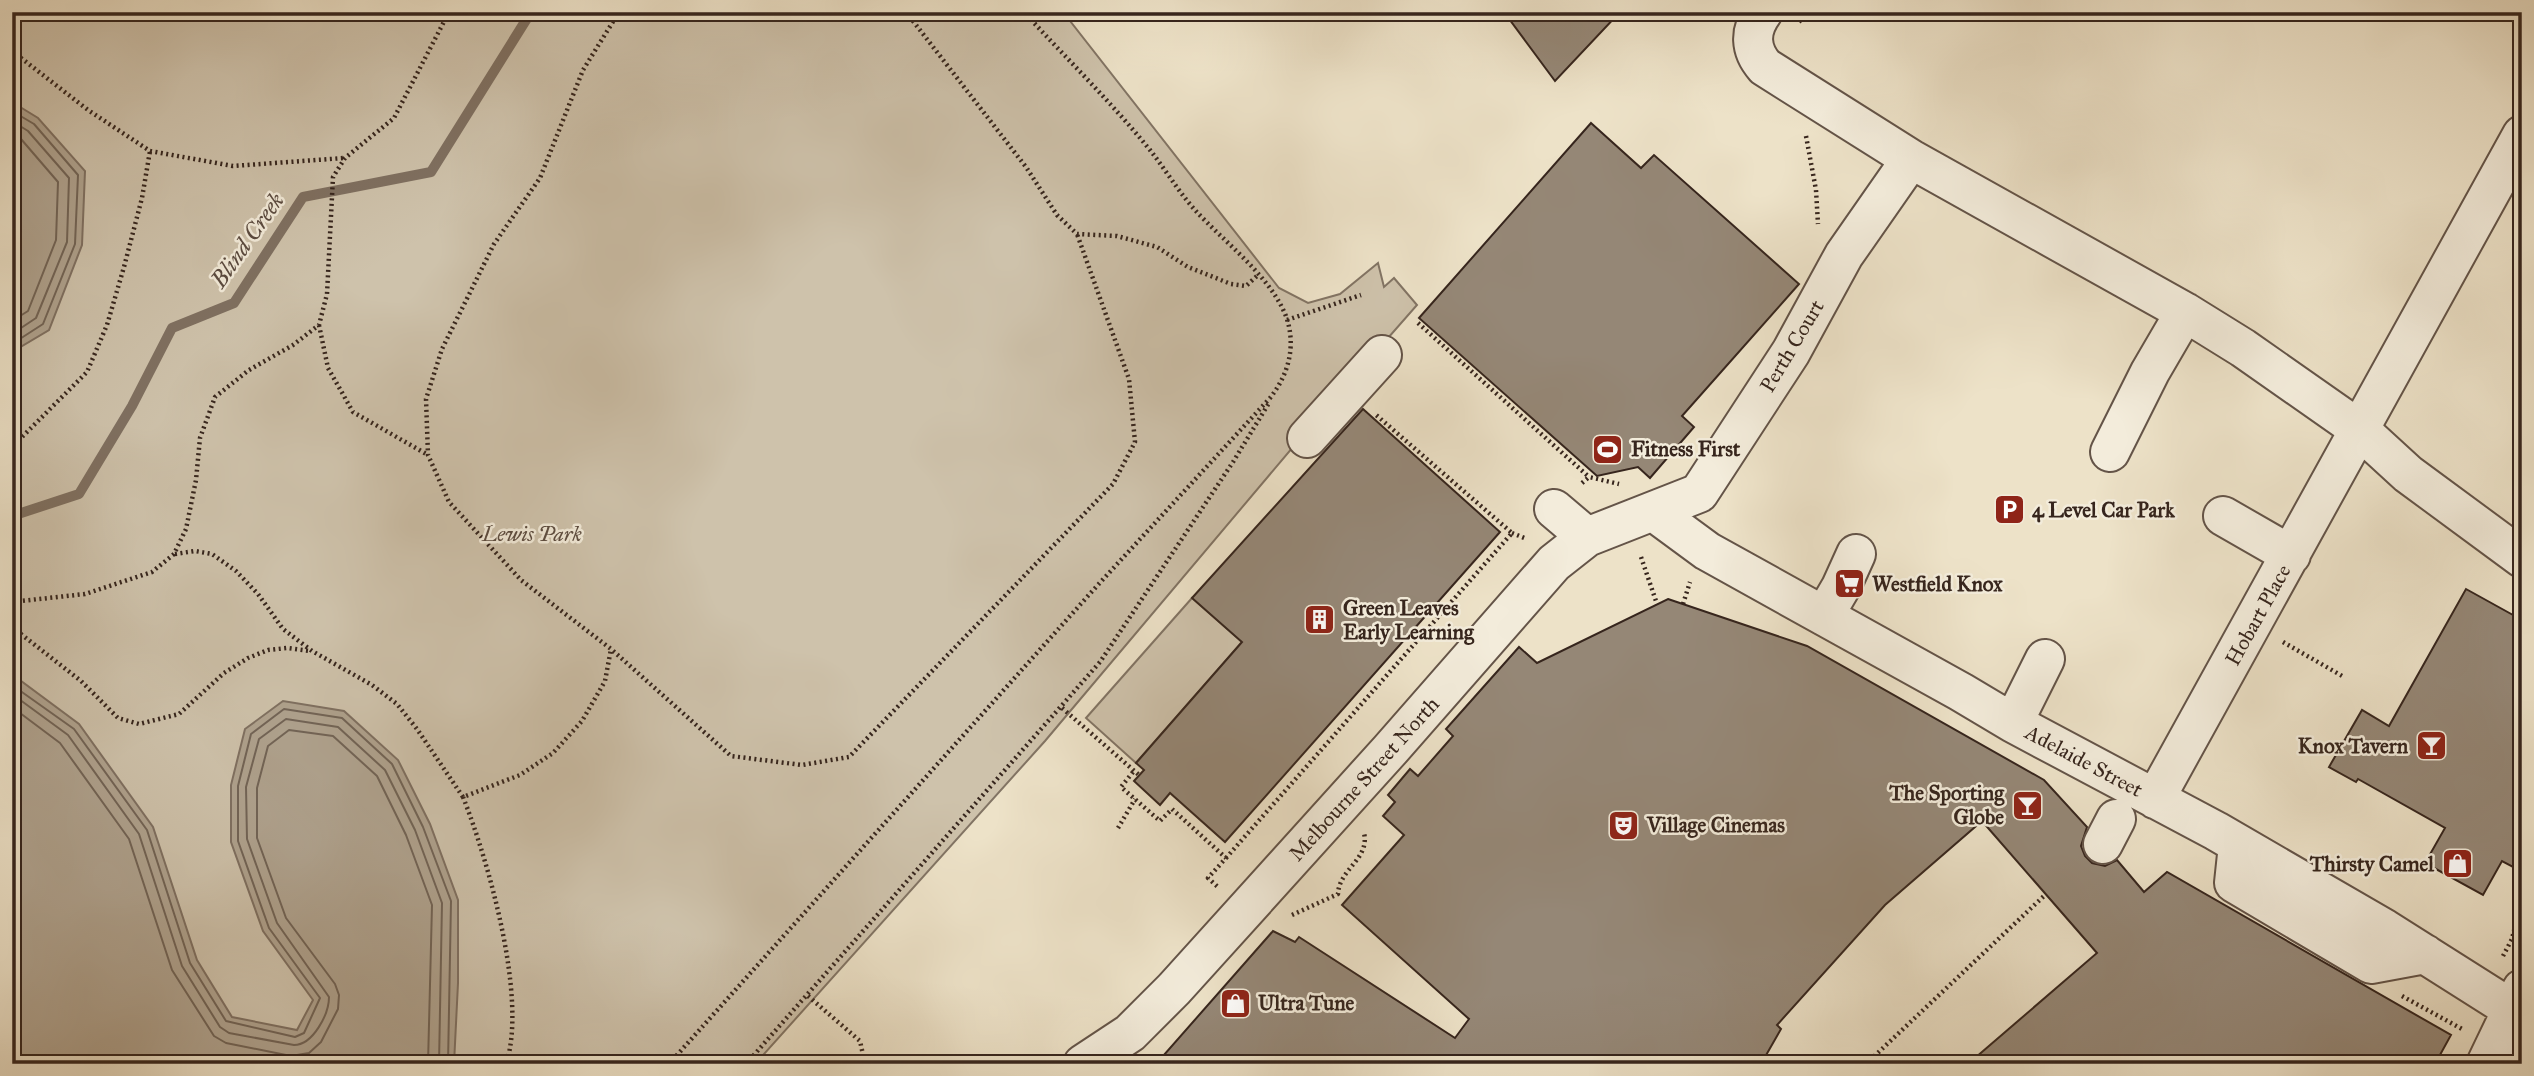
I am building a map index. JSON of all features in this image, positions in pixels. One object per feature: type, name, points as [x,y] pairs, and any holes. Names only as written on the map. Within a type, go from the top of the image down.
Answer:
[{"type":"lane","points":[[1780,19],[1756,22],[1752,36],[1757,58],[1765,67],[1911,159],[2185,312],[2243,348],[2360,430],[2408,474],[2522,558]]},
{"type":"lane","name":"Hobart Place","points":[[2155,799],[2522,135]]},
{"type":"lane","name":"Perth Court","points":[[1654,512],[1699,493],[1791,352],[1844,255],[1911,159]]},
{"type":"lane","points":[[2110,452],[2150,372],[2185,312]]},
{"type":"lane","points":[[1307,438],[1382,355]]},
{"type":"lane","points":[[1554,509],[1587,537]]},
{"type":"lane","name":"Melbourne Street North","points":[[1083,1064],[1109,1049],[1146,1020],[1390,750],[1553,563],[1587,537],[1654,512]]},
{"type":"lane","name":"Adelaide Street","points":[[1654,512],[1707,551],[2013,723],[2238,845],[2425,954],[2519,1001]]},
{"type":"lane","points":[[2223,516],[2291,555]]},
{"type":"lane","points":[[1824,616],[1856,554]]},
{"type":"lane","points":[[2013,723],[2045,659]]},
{"type":"lane","points":[[2474,1050],[2519,1001]]},
{"type":"path","points":[[429,455],[353,412],[328,368],[319,325],[327,294],[333,177],[345,158],[394,118],[449,12]]},
{"type":"path","points":[[619,12],[583,69],[540,178],[494,244],[442,349],[426,399],[429,455],[449,502],[521,580],[611,649],[731,756],[802,765],[849,757],[1112,484],[1135,442],[1129,379],[1077,234],[1057,215],[1026,167],[906,12]]},
{"type":"path","points":[[746,1064],[1100,662],[1233,462],[1285,374],[1291,352],[1287,320],[1280,304],[1258,275],[1193,208],[1149,150],[1024,12]]},
{"type":"path","points":[[1780,19],[1807,12]]},
{"type":"path","points":[[12,51],[88,110],[150,150],[233,166],[345,158]]},
{"type":"path","points":[[1818,232],[1816,190],[1806,130],[1819,100]]},
{"type":"path","points":[[12,440],[21,438],[87,372],[107,325],[124,267],[142,198],[150,150]]},
{"type":"path","points":[[1077,234],[1116,236],[1157,247],[1188,267],[1231,284],[1246,286],[1258,275]]},
{"type":"path","points":[[1287,320],[1361,295]]},
{"type":"path","points":[[1418,323],[1589,477]]},
{"type":"path","points":[[12,602],[85,594],[152,572],[174,554],[186,529],[196,480],[200,439],[215,397],[249,370],[293,345],[319,325]]},
{"type":"path","points":[[669,1064],[1278,387]]},
{"type":"path","points":[[1340,401],[1365,405],[1512,533],[1208,878],[1263,930],[1338,894],[1338,884],[1366,846],[1365,835],[1360,828]]},
{"type":"path","points":[[174,554],[195,551],[212,554],[236,571],[258,594],[283,629],[312,651],[372,685],[397,704],[463,797],[487,867],[512,991],[513,1028],[506,1064]]},
{"type":"path","points":[[1641,557],[1657,604]]},
{"type":"path","points":[[1630,558],[1651,558]]},
{"type":"path","points":[[1683,604],[1693,572]]},
{"type":"path","points":[[2253,624],[2344,677]]},
{"type":"path","points":[[12,627],[81,681],[118,718],[139,724],[179,714],[224,673],[248,658],[268,650],[287,648],[312,651]]},
{"type":"path","points":[[463,797],[520,775],[553,752],[582,721],[605,681],[611,649]]},
{"type":"path","points":[[1062,708],[1139,775]]},
{"type":"path","points":[[1133,772],[1121,787],[1160,821],[1172,808],[1226,858]]},
{"type":"path","points":[[1118,828],[1135,799]]},
{"type":"path","points":[[1866,1064],[2045,895]]},
{"type":"path","points":[[2393,990],[2462,1029],[2474,1050]]},
{"type":"path","points":[[807,996],[860,1041],[865,1064]]},
{"type":"green space","name":"Lewis Park","points":[[12,12],[1063,12],[1279,288],[1308,303],[1340,294],[1378,263],[1384,287],[1394,278],[1417,305],[1309,428],[1045,741],[755,1064],[12,1064]]},
{"type":"green space","points":[[1192,598],[1242,642],[1136,763],[1086,718]]},
{"type":"water","points":[[12,102],[38,118],[85,171],[82,245],[49,330],[12,352]]},
{"type":"water","points":[[12,677],[79,724],[153,827],[197,960],[232,1017],[297,1030],[313,1000],[263,931],[231,842],[231,785],[245,729],[283,701],[344,711],[398,760],[430,824],[458,900],[454,1064],[12,1064]]},
{"type":"building","points":[[1504,12],[1620,12],[1555,81]]},
{"type":"building","points":[[1591,123],[1641,168],[1654,155],[1799,284],[1682,416],[1694,427],[1650,478],[1638,467],[1597,476],[1419,318]]},
{"type":"building","name":"Green Leaves Early Learning","points":[[1363,409],[1500,532],[1225,842],[1170,793],[1160,805],[1134,781],[1144,770],[1136,763],[1242,642],[1192,598]]},
{"type":"building","name":"Knox Tavern","points":[[2466,589],[2522,620],[2522,852],[2513,867],[2502,861],[2483,895],[2425,863],[2445,828],[2358,779],[2356,782],[2329,767],[2362,710],[2389,726]]},
{"type":"building","name":"Village Cinemas","points":[[1668,599],[1807,646],[2044,780],[2087,827],[2081,846],[2092,863],[2105,866],[2117,860],[2144,892],[2167,872],[2451,1035],[2435,1064],[1968,1064],[2097,953],[1982,821],[1885,905],[1777,1025],[1781,1029],[1761,1064],[1156,1064],[1273,931],[1295,942],[1299,937],[1455,1038],[1469,1019],[1342,905],[1404,835],[1383,816],[1395,802],[1388,795],[1410,769],[1418,776],[1453,736],[1446,729],[1519,647],[1537,663]]},
{"type":"waterway","name":"Blind Creek","points":[[12,516],[79,494],[132,406],[172,328],[234,303],[303,197],[431,172],[531,12]]},
{"type":"place","name":"Fitness First","points":[[1608,449]]},
{"type":"place","name":"4 Level Car Park","points":[[2009,510]]},
{"type":"place","name":"Westfield Knox","points":[[1849,584]]},
{"type":"place","name":"Green Leaves Early Learning","points":[[1320,620]]},
{"type":"place","name":"Knox Tavern","points":[[2431,746]]},
{"type":"place","name":"The Sporting Globe","points":[[2027,805]]},
{"type":"place","name":"Village Cinemas","points":[[1624,825]]},
{"type":"place","name":"Thirsty Camel","points":[[2457,864]]},
{"type":"place","name":"Ultra Tune","points":[[1235,1003]]}]
